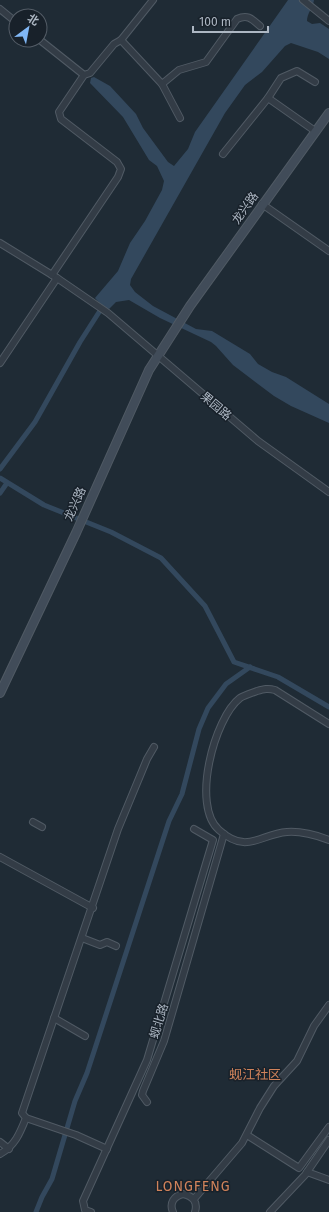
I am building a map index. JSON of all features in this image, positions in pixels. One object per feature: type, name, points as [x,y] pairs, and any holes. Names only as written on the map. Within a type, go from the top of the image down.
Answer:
[{"type":"street","points":[[48,46],[84,74],[90,73],[114,44],[121,40],[153,0]]},
{"type":"street","points":[[303,0],[329,21]]},
{"type":"street","points":[[0,9],[8,16]]},
{"type":"street","points":[[162,84],[179,70],[206,62],[237,19],[244,16],[250,17],[260,26]]},
{"type":"street","points":[[121,40],[162,84],[180,118]]},
{"type":"street","points":[[223,154],[268,98],[281,78],[297,71],[315,82]]},
{"type":"street","points":[[0,363],[118,177],[121,169],[117,162],[61,119],[59,112],[84,74]]},
{"type":"street","points":[[268,98],[316,131]]},
{"type":"street","name":"龙兴路","points":[[0,693],[76,533],[145,377],[156,356],[262,204],[329,113]]},
{"type":"street","points":[[262,204],[329,251]]},
{"type":"street","name":"果园路","points":[[0,243],[54,276],[108,313],[156,356],[258,441],[329,492]]},
{"type":"street","points":[[329,724],[281,693],[270,688],[250,694],[236,703],[218,729],[206,781],[206,795],[210,811],[218,829],[224,834],[246,843],[256,842],[278,833],[289,832],[312,835],[329,840]]},
{"type":"street","points":[[107,1148],[76,1135],[26,1118],[22,1112],[118,829],[147,759],[154,747]]},
{"type":"street","points":[[33,822],[42,827]]},
{"type":"street","name":"蚬北路","points":[[91,1212],[85,1210],[83,1202],[147,1060],[213,840],[194,829]]},
{"type":"street","points":[[147,1102],[142,1095],[142,1091],[164,1041],[224,834]]},
{"type":"street","points":[[0,857],[92,908]]},
{"type":"street","points":[[82,938],[100,945],[107,942],[116,946]]},
{"type":"street","points":[[194,1199],[247,1135],[260,1108],[274,1086],[297,1061],[314,1026],[329,1005]]},
{"type":"street","points":[[54,1018],[85,1036]]},
{"type":"street","points":[[0,1154],[9,1149],[18,1138],[26,1118]]},
{"type":"street","points":[[247,1135],[299,1168],[329,1126]]},
{"type":"street","points":[[270,1212],[307,1172],[329,1140]]},
{"type":"street","points":[[0,1142],[9,1149]]},
{"type":"street","points":[[307,1172],[329,1180]]},
{"type":"street","points":[[173,1212],[172,1203],[178,1195],[188,1195],[194,1199],[196,1207],[195,1212]]},
{"type":"water","points":[[288,0],[314,0],[307,21],[312,24],[320,23],[329,29],[329,59],[318,52],[291,43],[285,46],[262,72],[245,85],[225,113],[131,279],[130,285],[135,292],[153,306],[196,329],[212,331],[250,354],[258,364],[272,372],[286,377],[329,404],[329,423],[291,406],[274,396],[233,365],[211,342],[160,318],[129,300],[116,302],[109,309],[102,306],[95,298],[118,271],[130,243],[145,221],[162,190],[164,181],[157,166],[149,160],[123,117],[90,83],[91,78],[94,77],[110,86],[136,114],[143,128],[168,162],[174,166],[188,149],[195,132]]},
{"type":"waterway","points":[[0,469],[35,422],[80,342],[103,306]]},
{"type":"waterway","points":[[0,478],[44,505],[111,532],[161,558],[205,606],[234,662],[278,677],[329,707]]},
{"type":"waterway","points":[[0,493],[7,483]]},
{"type":"waterway","points":[[36,1212],[52,1179],[75,1101],[87,1073],[169,821],[182,794],[199,729],[208,708],[226,684],[250,667]]},
{"type":"district","name":"蚬江社区","points":[[255,1074]]},
{"type":"district","name":"LONGFENG","points":[[193,1186]]}]
